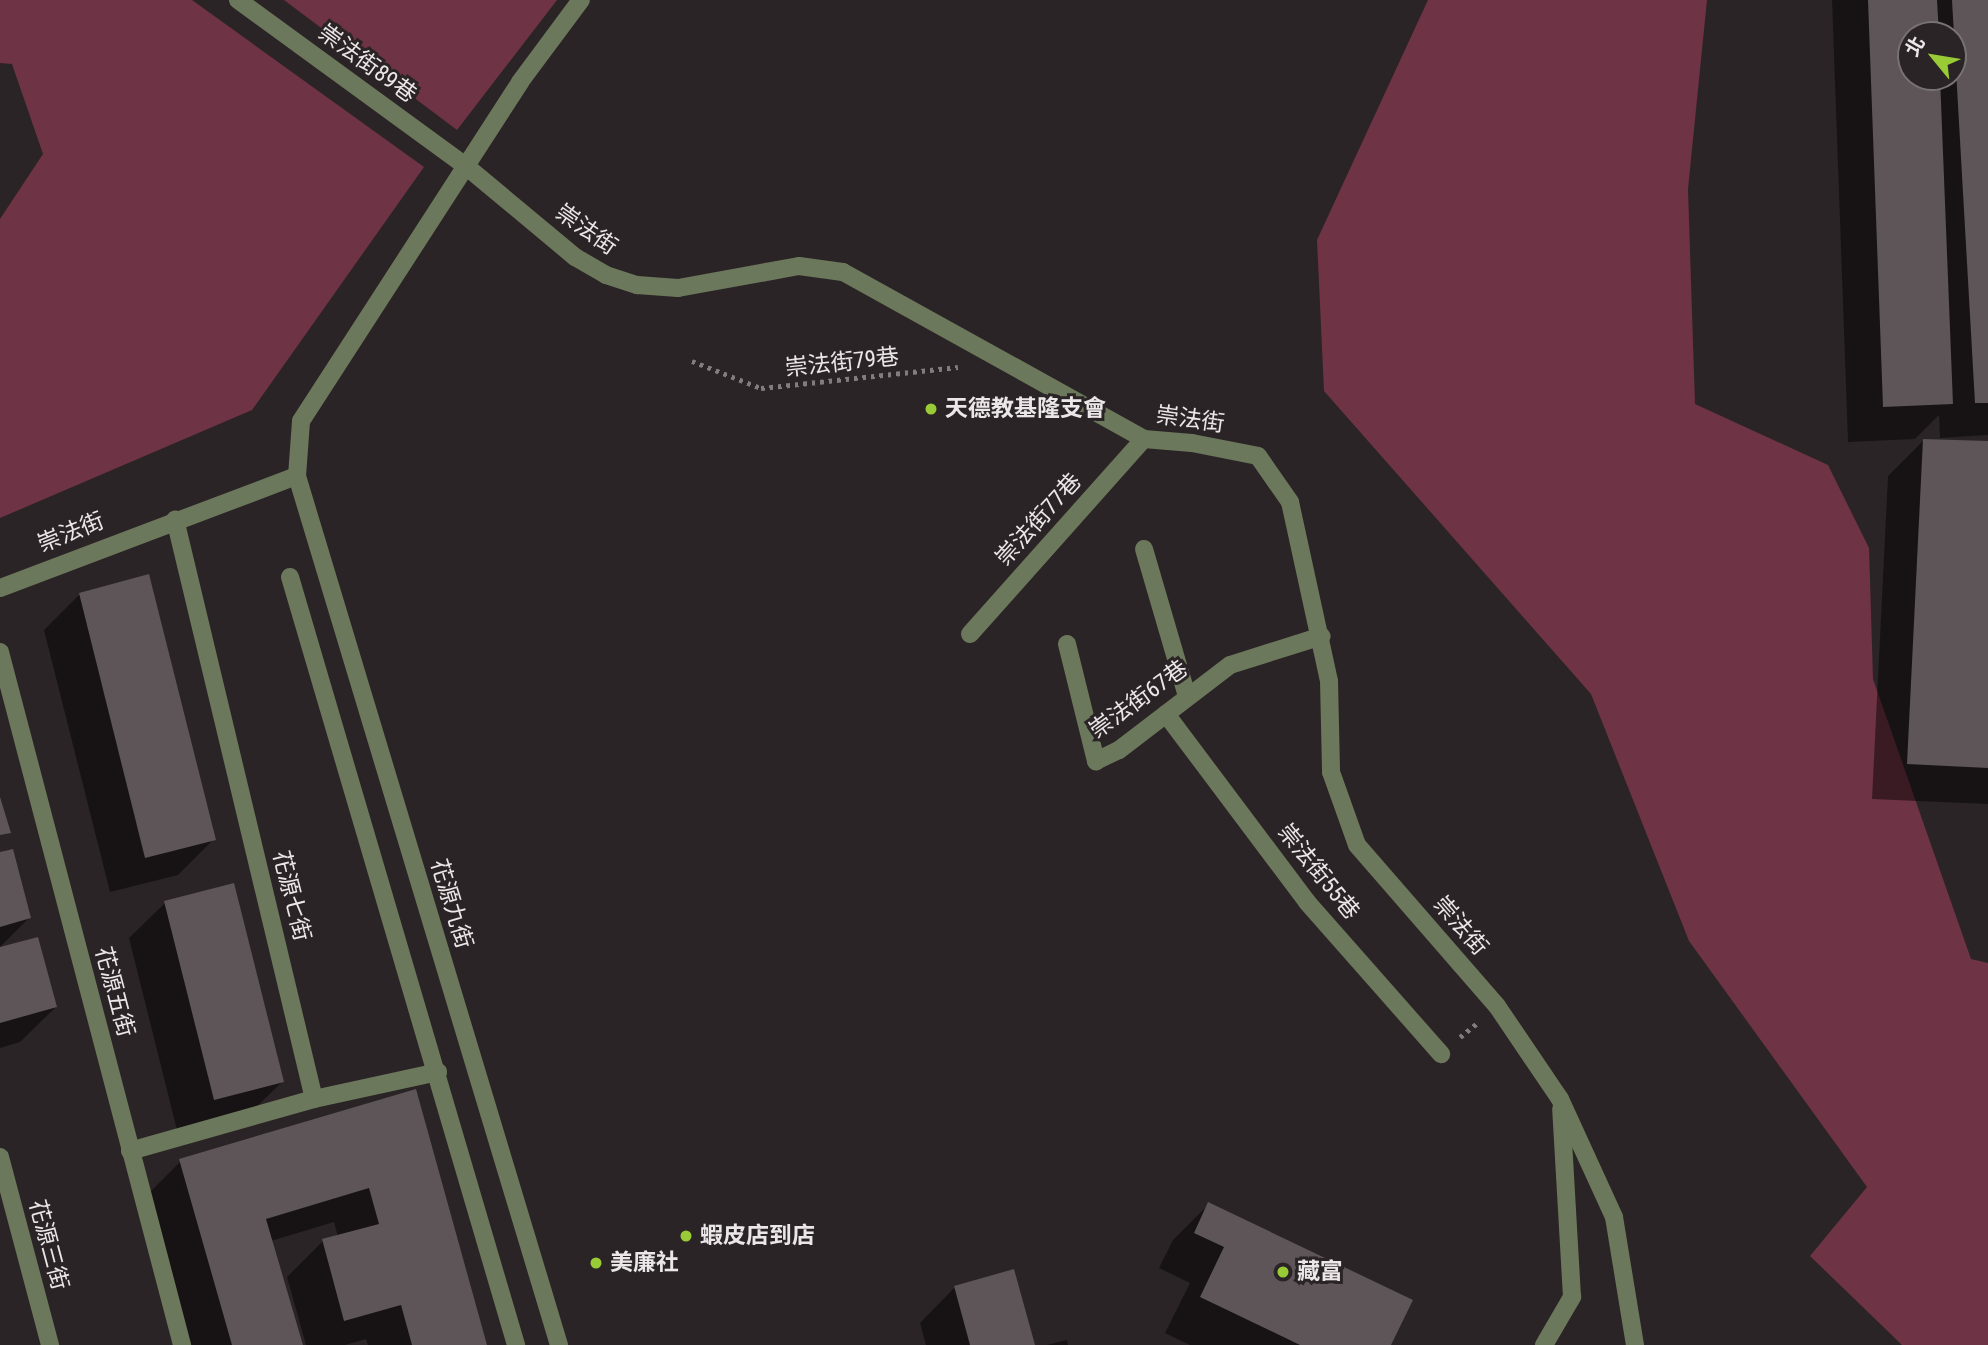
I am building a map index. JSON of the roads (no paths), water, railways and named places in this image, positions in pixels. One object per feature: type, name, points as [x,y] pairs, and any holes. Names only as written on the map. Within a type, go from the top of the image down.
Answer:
[{"type":"street","name":"崇法街89巷","points":[[238,0],[467,167]]},
{"type":"street","points":[[297,476],[301,421],[520,82],[581,0]]},
{"type":"street","name":"崇法街","points":[[467,167],[575,257],[606,275],[638,285],[678,288],[799,266],[820,267],[871,284],[1000,362],[1144,439],[1192,443],[1258,456],[1290,502],[1322,636],[1329,681],[1331,772],[1357,845],[1497,1006],[1560,1099],[1614,1217],[1635,1345]]},
{"type":"street","name":"崇法街77巷","points":[[970,634],[1144,439]]},
{"type":"street","name":"崇法街","points":[[0,588],[175,519],[297,476]]},
{"type":"street","name":"花源九街","points":[[297,476],[559,1345]]},
{"type":"street","name":"花源七街","points":[[175,519],[314,1098]]},
{"type":"street","points":[[1144,549],[1187,696]]},
{"type":"street","points":[[290,578],[438,1072],[516,1345]]},
{"type":"street","name":"崇法街67巷","points":[[1067,644],[1096,761],[1119,750],[1230,665],[1322,636]]},
{"type":"street","name":"花源五街","points":[[0,652],[182,1345]]},
{"type":"street","name":"崇法街55巷","points":[[1166,714],[1307,902],[1441,1054]]},
{"type":"street","points":[[130,1151],[314,1098],[438,1072]]},
{"type":"street","points":[[1544,1345],[1572,1297],[1560,1099]]},
{"type":"street","name":"花源三街","points":[[0,1157],[50,1345]]},
{"type":"place","name":"天德教基隆支會","points":[[931,409]]},
{"type":"place","name":"蝦皮店到店","points":[[686,1236]]},
{"type":"place","name":"美廉社","points":[[596,1263]]},
{"type":"place","name":"藏富","points":[[1283,1272]]}]
